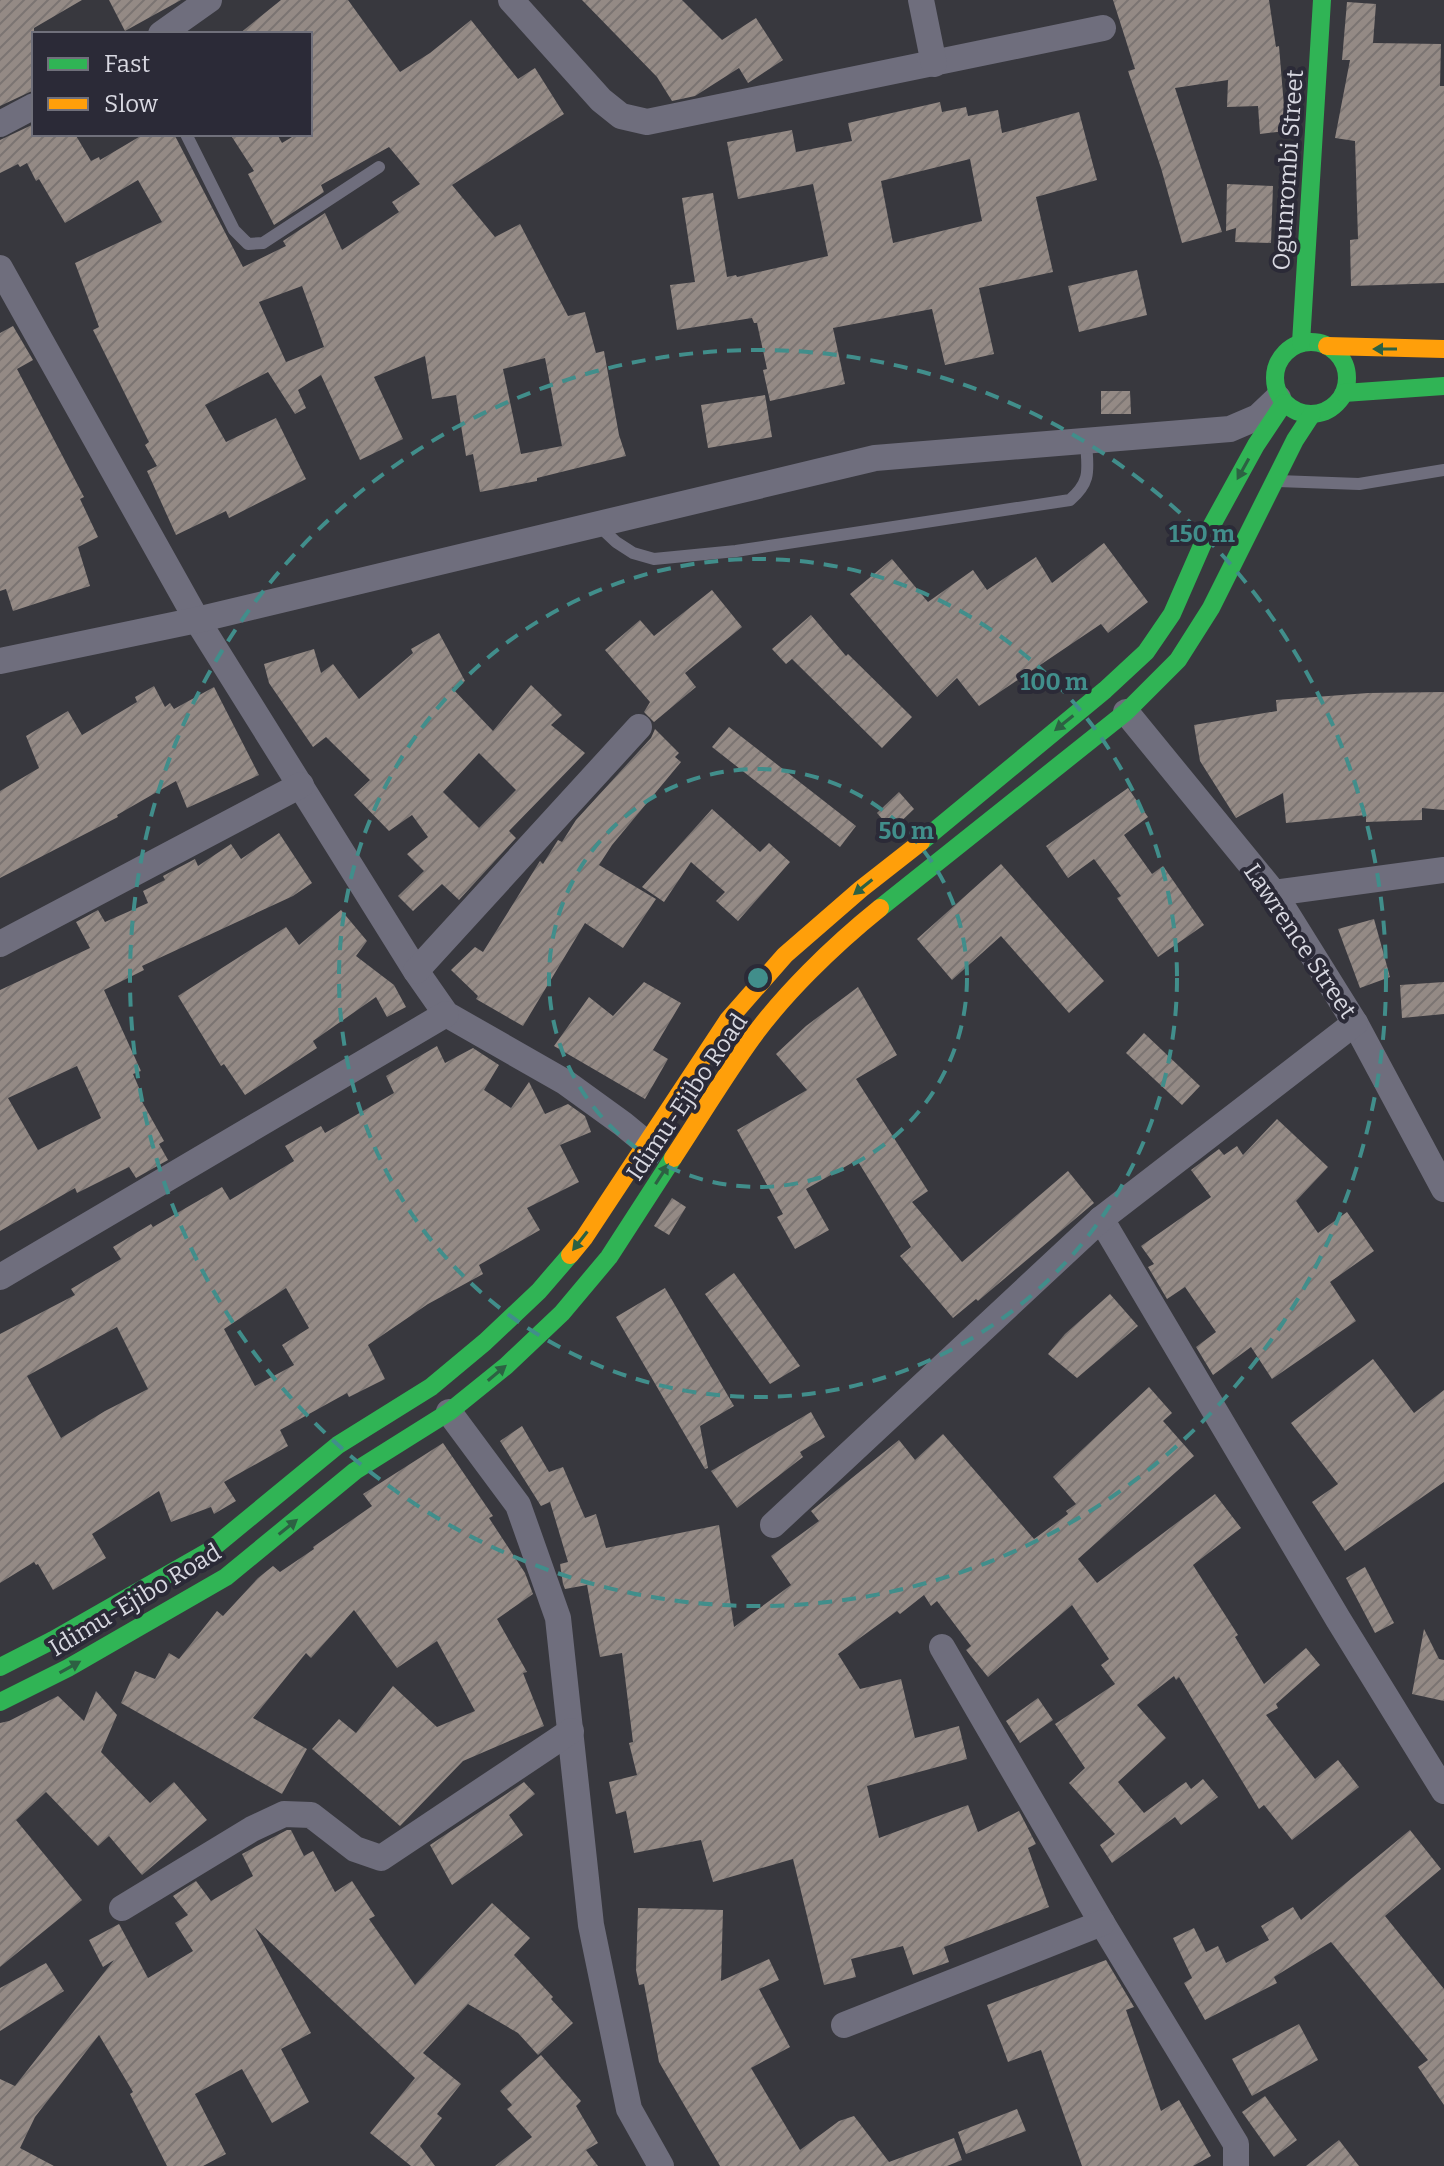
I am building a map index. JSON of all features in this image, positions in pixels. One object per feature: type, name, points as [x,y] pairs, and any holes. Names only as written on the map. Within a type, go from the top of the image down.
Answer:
[{"type":"main road","name":"Ogunrombi Street","points":[[1301,343],[1322,0]]},
{"type":"main road","points":[[1327,346],[1338,354],[1345,366],[1344,393],[1331,408],[1312,414],[1297,411],[1282,399],[1274,380],[1277,364],[1287,351],[1301,343],[1444,349]]},
{"type":"main road","points":[[1344,393],[1444,386]]},
{"type":"main road","name":"Idimu-Ejibo Road","points":[[0,1667],[209,1551],[338,1445],[431,1387],[539,1291],[584,1238],[728,1020],[785,955],[1105,690],[1146,652],[1172,614],[1207,534],[1282,399]]},
{"type":"main road","name":"Idimu-Ejibo Road","points":[[0,1702],[68,1668],[226,1577],[355,1471],[449,1412],[506,1366],[562,1313],[609,1257],[749,1042],[793,991],[857,927],[1126,712],[1178,660],[1203,621],[1312,414]]},
{"type":"street","points":[[164,32],[209,0]]},
{"type":"street","points":[[511,0],[601,100],[621,116],[647,122],[1103,28]]},
{"type":"street","points":[[921,0],[934,64]]},
{"type":"street","points":[[0,124],[32,107]]},
{"type":"street","points":[[0,268],[197,620],[446,1014],[565,1082],[646,1143]]},
{"type":"street","points":[[0,661],[197,620],[875,458],[1230,429],[1258,417],[1282,399]]},
{"type":"street","name":"Lawrence Street","points":[[1126,712],[1274,893],[1355,1023],[1442,1181]]},
{"type":"street","points":[[416,971],[639,727]]},
{"type":"street","points":[[0,944],[301,785]]},
{"type":"street","points":[[1274,893],[1444,870]]},
{"type":"street","points":[[0,1277],[446,1014]]},
{"type":"street","points":[[773,1525],[1101,1219],[1355,1023]]},
{"type":"street","points":[[1101,1219],[1444,1791]]},
{"type":"street","points":[[449,1412],[518,1505],[558,1618],[591,1925],[629,2109],[661,2166]]},
{"type":"street","points":[[942,1647],[1102,1923],[1236,2144],[1236,2166]]},
{"type":"street","points":[[122,1908],[252,1829],[284,1814],[311,1815],[355,1849],[381,1858],[571,1731]]},
{"type":"street","points":[[844,2025],[1102,1923]]},
{"type":"lane","points":[[187,136],[234,230],[248,244],[263,243],[379,167]]},
{"type":"lane","points":[[598,524],[633,553],[654,559],[736,551],[1070,500],[1082,490],[1088,479],[1086,440]]},
{"type":"lane","points":[[1275,481],[1359,484],[1444,470]]},
{"type":"building","points":[[0,0],[82,0],[34,28],[32,91],[0,106]]},
{"type":"building","points":[[109,0],[181,0],[125,31]]},
{"type":"building","points":[[281,0],[348,0],[400,72],[471,20],[518,79],[535,68],[564,114],[452,185],[495,237],[520,224],[568,316],[585,312],[596,353],[604,351],[619,435],[626,456],[537,478],[537,481],[480,492],[473,454],[466,456],[456,395],[432,399],[425,356],[374,377],[403,439],[360,460],[321,375],[298,390],[306,408],[295,414],[268,372],[205,405],[226,442],[276,418],[306,479],[229,518],[226,511],[176,535],[147,471],[157,466],[145,445],[149,442],[93,330],[99,327],[75,263],[162,222],[138,180],[65,223],[27,163],[0,173],[0,140],[32,125],[32,136],[76,136],[91,161],[99,157],[100,160],[141,136],[175,136],[243,267],[286,246],[283,241],[325,213],[342,250],[399,212],[392,202],[420,184],[389,147],[321,185],[324,192],[274,225],[248,174],[254,171],[231,136],[278,136],[282,143],[294,136],[312,136],[312,32],[241,32]],"holes":[[[302,286],[324,347],[286,362],[259,302]],[[545,358],[562,446],[521,454],[503,369]]]},
{"type":"building","points":[[582,0],[682,0],[722,40],[756,18],[783,60],[748,83],[739,68],[695,96],[672,101],[657,77]]},
{"type":"building","points":[[1113,0],[1269,0],[1276,47],[1279,46],[1286,131],[1260,134],[1258,106],[1227,107],[1228,80],[1175,88],[1222,232],[1182,243],[1161,168],[1128,71],[1135,69]]},
{"type":"building","points":[[1347,2],[1376,4],[1373,43],[1441,44],[1440,86],[1444,86],[1444,283],[1351,286],[1350,240],[1358,239],[1355,141],[1335,138],[1350,60],[1342,60]]},
{"type":"building","points":[[940,102],[942,112],[966,107],[968,116],[998,110],[1002,133],[1079,112],[1097,180],[1036,197],[1053,272],[979,288],[994,354],[945,365],[932,309],[833,328],[845,384],[770,401],[763,370],[767,369],[757,323],[752,318],[677,330],[670,285],[695,282],[682,198],[713,193],[727,277],[828,256],[813,184],[738,199],[727,142],[792,130],[796,152],[852,141],[848,123]],"holes":[[[970,159],[982,221],[893,243],[881,181]]]},
{"type":"building","points":[[1227,184],[1273,186],[1271,243],[1235,242],[1236,228],[1226,231]]},
{"type":"building","points":[[1137,270],[1147,315],[1079,332],[1068,286]]},
{"type":"building","points":[[13,326],[33,360],[17,369],[84,497],[80,499],[98,537],[78,547],[90,586],[13,611],[6,589],[0,591],[0,333]]},
{"type":"building","points":[[1101,391],[1130,391],[1131,414],[1101,414]]},
{"type":"building","points":[[765,395],[772,437],[708,448],[701,405]]},
{"type":"building","points":[[1104,543],[1148,602],[1108,633],[1101,624],[979,706],[957,678],[937,697],[850,594],[892,559],[928,602],[973,570],[987,590],[1036,557],[1052,583]]},
{"type":"building","points":[[712,590],[742,627],[685,673],[696,687],[654,722],[644,712],[650,702],[605,650],[640,620],[654,636]]},
{"type":"building","points":[[811,615],[846,656],[848,654],[912,717],[882,748],[792,659],[786,664],[772,649]]},
{"type":"building","points":[[439,633],[465,681],[452,688],[493,731],[531,685],[562,715],[551,725],[585,753],[509,831],[516,838],[459,900],[442,884],[413,911],[398,896],[424,871],[407,854],[428,837],[412,815],[389,831],[354,795],[370,780],[326,737],[313,747],[269,683],[264,664],[314,649],[321,673],[333,664],[359,699],[413,653],[411,649]],"holes":[[[479,753],[516,790],[479,828],[443,792]]]},
{"type":"building","points":[[154,686],[165,707],[170,703],[174,709],[214,687],[259,775],[187,808],[176,781],[118,817],[0,878],[0,791],[39,768],[26,736],[68,711],[82,735],[137,702],[135,697]]},
{"type":"building","points":[[1444,692],[1444,810],[1422,808],[1422,820],[1366,822],[1366,815],[1286,823],[1283,793],[1236,818],[1200,761],[1194,725],[1277,711],[1276,700],[1368,693]]},
{"type":"building","points":[[729,727],[856,826],[840,847],[712,747]]},
{"type":"building","points":[[655,729],[679,753],[675,757],[681,762],[599,865],[656,899],[623,948],[585,923],[523,1026],[476,999],[478,996],[451,970],[475,947],[483,952],[540,861],[543,864],[558,840],[562,842],[576,820],[651,738]]},
{"type":"building","points":[[1128,788],[1148,817],[1124,835],[1152,874],[1163,866],[1204,925],[1158,957],[1094,859],[1068,878],[1046,846]]},
{"type":"building","points":[[899,792],[914,809],[892,830],[877,813]]},
{"type":"building","points":[[712,809],[760,852],[769,843],[790,862],[738,921],[716,901],[725,892],[691,862],[664,902],[642,887]]},
{"type":"building","points":[[279,833],[312,883],[293,896],[142,966],[144,970],[104,990],[141,1071],[133,1074],[143,1097],[140,1098],[164,1141],[159,1144],[168,1160],[136,1178],[129,1167],[77,1193],[75,1188],[0,1231],[0,990],[90,948],[76,922],[98,910],[105,922],[148,903],[143,891],[165,880],[163,876],[195,859],[198,866],[231,844],[241,859]],"holes":[[[77,1066],[101,1118],[38,1150],[8,1098]]]},
{"type":"building","points":[[1001,864],[1104,981],[1069,1013],[1001,936],[952,980],[917,939]]},
{"type":"building","points":[[341,910],[367,941],[356,956],[394,985],[406,1007],[387,1017],[376,997],[313,1041],[317,1048],[245,1095],[224,1064],[221,1066],[178,996],[286,927],[299,945]]},
{"type":"building","points":[[1374,919],[1390,977],[1360,988],[1338,929]]},
{"type":"building","points":[[644,982],[681,1003],[653,1050],[668,1059],[645,1099],[554,1046],[589,997],[613,1016]]},
{"type":"building","points":[[1444,982],[1444,1014],[1402,1018],[1400,985]]},
{"type":"building","points":[[858,987],[897,1055],[856,1079],[928,1191],[912,1202],[962,1262],[1068,1171],[1094,1203],[978,1301],[976,1299],[953,1318],[900,1256],[911,1247],[857,1160],[806,1189],[829,1230],[795,1249],[777,1217],[783,1214],[737,1130],[807,1090],[776,1054],[806,1026]]},
{"type":"building","points":[[1144,1033],[1200,1086],[1182,1105],[1126,1053]]},
{"type":"building","points":[[437,1046],[445,1063],[473,1048],[499,1065],[484,1090],[511,1108],[529,1082],[545,1114],[568,1104],[585,1116],[591,1132],[560,1145],[579,1182],[527,1208],[540,1230],[479,1265],[483,1274],[428,1304],[368,1345],[385,1379],[349,1397],[347,1393],[280,1430],[288,1446],[224,1482],[236,1501],[214,1514],[211,1507],[171,1522],[159,1491],[92,1534],[106,1558],[53,1590],[34,1562],[0,1583],[0,1334],[75,1295],[71,1289],[121,1259],[113,1247],[151,1224],[153,1227],[222,1187],[230,1200],[294,1161],[285,1146],[321,1126],[325,1133],[394,1093],[386,1076]],"holes":[[[286,1288],[309,1328],[282,1345],[294,1365],[255,1386],[224,1329]],[[117,1327],[148,1389],[61,1438],[27,1376]]]},
{"type":"building","points":[[1277,1119],[1328,1167],[1296,1201],[1318,1233],[1347,1212],[1374,1251],[1330,1282],[1356,1321],[1272,1379],[1251,1347],[1213,1375],[1196,1347],[1216,1332],[1185,1287],[1167,1299],[1148,1267],[1154,1264],[1141,1246],[1211,1197],[1191,1170],[1219,1149],[1224,1155],[1237,1146],[1243,1155]]},
{"type":"building","points":[[672,1198],[686,1207],[669,1235],[654,1226]]},
{"type":"building","points":[[734,1273],[800,1366],[770,1384],[705,1294]]},
{"type":"building","points":[[665,1288],[734,1406],[700,1426],[708,1468],[705,1469],[616,1317]]},
{"type":"building","points":[[1110,1294],[1138,1326],[1077,1378],[1048,1354],[1065,1334]]},
{"type":"building","points":[[1373,1359],[1414,1413],[1444,1390],[1444,1482],[1345,1551],[1312,1502],[1338,1484],[1291,1423]]},
{"type":"building","points":[[1149,1387],[1172,1413],[1163,1421],[1194,1456],[1078,1559],[1097,1583],[1215,1494],[1241,1528],[1193,1565],[1238,1635],[1235,1637],[1264,1684],[1306,1648],[1320,1665],[1276,1704],[1278,1708],[1266,1715],[1315,1779],[1338,1760],[1359,1787],[1292,1840],[1264,1805],[1259,1809],[1179,1677],[1176,1680],[1174,1676],[1137,1705],[1166,1738],[1118,1782],[1144,1813],[1186,1782],[1191,1789],[1203,1779],[1218,1797],[1181,1825],[1175,1817],[1112,1863],[1100,1845],[1115,1834],[1069,1783],[1085,1768],[1055,1724],[1115,1684],[1101,1665],[1109,1659],[1072,1605],[988,1677],[966,1650],[971,1646],[937,1601],[931,1606],[924,1595],[838,1654],[860,1689],[901,1679],[915,1738],[959,1726],[967,1759],[867,1786],[879,1838],[968,1805],[978,1832],[1019,1811],[1036,1844],[1028,1848],[1049,1907],[944,1947],[949,1962],[913,1975],[903,1946],[851,1959],[856,1977],[824,1985],[793,1859],[713,1882],[701,1840],[634,1853],[626,1811],[616,1814],[609,1782],[637,1775],[629,1743],[633,1742],[622,1653],[600,1657],[587,1585],[565,1589],[563,1584],[560,1564],[568,1562],[550,1502],[541,1506],[500,1441],[522,1426],[549,1472],[563,1467],[585,1518],[596,1514],[606,1548],[719,1525],[734,1627],[791,1585],[771,1556],[819,1521],[811,1511],[899,1440],[915,1460],[943,1434],[1034,1539],[1068,1514],[1066,1511],[1076,1504],[1053,1477]]},
{"type":"building","points":[[811,1412],[825,1437],[800,1452],[803,1457],[737,1508],[711,1471]]},
{"type":"building","points":[[443,1443],[493,1516],[489,1518],[525,1573],[533,1594],[497,1619],[527,1672],[523,1673],[544,1726],[463,1761],[400,1826],[312,1749],[339,1719],[356,1733],[393,1686],[437,1727],[475,1711],[437,1641],[397,1668],[354,1610],[311,1658],[306,1653],[253,1718],[307,1749],[282,1794],[121,1703],[135,1671],[155,1679],[169,1653],[179,1659],[217,1611],[223,1616],[273,1566],[280,1572],[372,1506],[363,1494]]},
{"type":"building","points":[[1365,1567],[1394,1623],[1375,1633],[1346,1578]]},
{"type":"building","points":[[1424,1629],[1439,1659],[1444,1660],[1444,1701],[1412,1694]]},
{"type":"building","points":[[96,1691],[117,1715],[101,1752],[150,1803],[174,1782],[207,1820],[142,1875],[109,1836],[98,1846],[46,1792],[16,1820],[82,1900],[0,1967],[0,1723],[58,1696],[84,1721]]},
{"type":"building","points":[[1038,1698],[1053,1720],[1020,1743],[1006,1721]]},
{"type":"building","points":[[524,1782],[535,1794],[509,1815],[523,1835],[452,1885],[430,1845]]},
{"type":"building","points":[[291,1830],[304,1856],[313,1851],[335,1892],[352,1881],[375,1916],[369,1919],[415,1985],[492,1903],[530,1938],[514,1955],[573,2023],[538,2055],[518,2033],[468,2004],[423,2053],[461,2084],[437,2114],[442,2118],[420,2146],[435,2166],[411,2166],[370,2133],[415,2078],[255,1928],[311,2033],[281,2049],[309,2102],[272,2123],[242,2069],[195,2094],[226,2154],[203,2166],[167,2166],[130,2094],[133,2092],[99,2035],[35,2117],[20,2148],[54,2166],[0,2166],[0,2079],[15,2086],[114,1960],[103,1967],[89,1940],[119,1924],[148,1978],[193,1951],[175,1923],[188,1915],[173,1896],[196,1881],[211,1901],[253,1876],[242,1854]]},
{"type":"building","points":[[1410,1830],[1441,1869],[1385,1916],[1444,1989],[1444,2105],[1418,2067],[1428,2060],[1331,1942],[1274,1977],[1277,1983],[1205,2020],[1184,1983],[1192,1978],[1173,1938],[1194,1928],[1206,1952],[1218,1946],[1226,1963],[1269,1940],[1261,1926],[1293,1907],[1301,1920]]},
{"type":"building","points":[[638,1908],[723,1910],[721,1981],[769,1959],[779,1980],[759,1989],[790,2047],[751,2068],[800,2150],[839,2121],[854,2116],[889,2162],[954,2138],[962,2160],[947,2166],[720,2166],[659,2062],[644,1984],[639,1985],[636,1970]]},
{"type":"building","points":[[1106,1960],[1134,2007],[1126,2010],[1161,2111],[1179,2100],[1211,2156],[1193,2166],[1082,2166],[1041,2050],[1008,2062],[987,2005]]},
{"type":"building","points":[[46,1963],[64,1991],[0,2031],[0,1988]]},
{"type":"building","points":[[1299,2024],[1318,2060],[1252,2096],[1232,2059]]},
{"type":"building","points":[[541,2055],[581,2101],[576,2106],[598,2143],[586,2150],[598,2166],[495,2166],[532,2137],[507,2109],[512,2105],[500,2091]]},
{"type":"building","points":[[1265,2096],[1297,2140],[1274,2157],[1242,2112]]},
{"type":"building","points":[[1017,2109],[1026,2131],[966,2154],[958,2132]]},
{"type":"building","points":[[1339,2140],[1359,2166],[1306,2166]]},
{"type":"traffic: fast","points":[[1301,343],[1322,0]]},
{"type":"traffic: fast","points":[[1311,342],[1331,348],[1341,358],[1347,378],[1341,398],[1331,408],[1311,414],[1291,408],[1281,398],[1275,378],[1281,358],[1291,348],[1311,342]]},
{"type":"traffic: fast","points":[[1344,393],[1444,386]]},
{"type":"traffic: fast","points":[[921,842],[1105,690],[1146,652],[1172,614],[1207,534],[1256,445],[1284,403]]},
{"type":"traffic: fast","points":[[880,908],[1126,712],[1178,660],[1211,608],[1295,440],[1312,414]]},
{"type":"traffic: fast","points":[[0,1702],[68,1668],[226,1577],[355,1471],[449,1412],[506,1366],[562,1313],[609,1257],[673,1158]]},
{"type":"traffic: fast","points":[[0,1667],[209,1551],[338,1445],[431,1387],[539,1291],[570,1255]]},
{"type":"traffic: slow","points":[[1327,346],[1444,349]]},
{"type":"traffic: slow","points":[[570,1255],[728,1020],[785,955],[921,842]]},
{"type":"traffic: slow","points":[[673,1158],[737,1059],[776,1008],[827,955],[880,908]]}]
